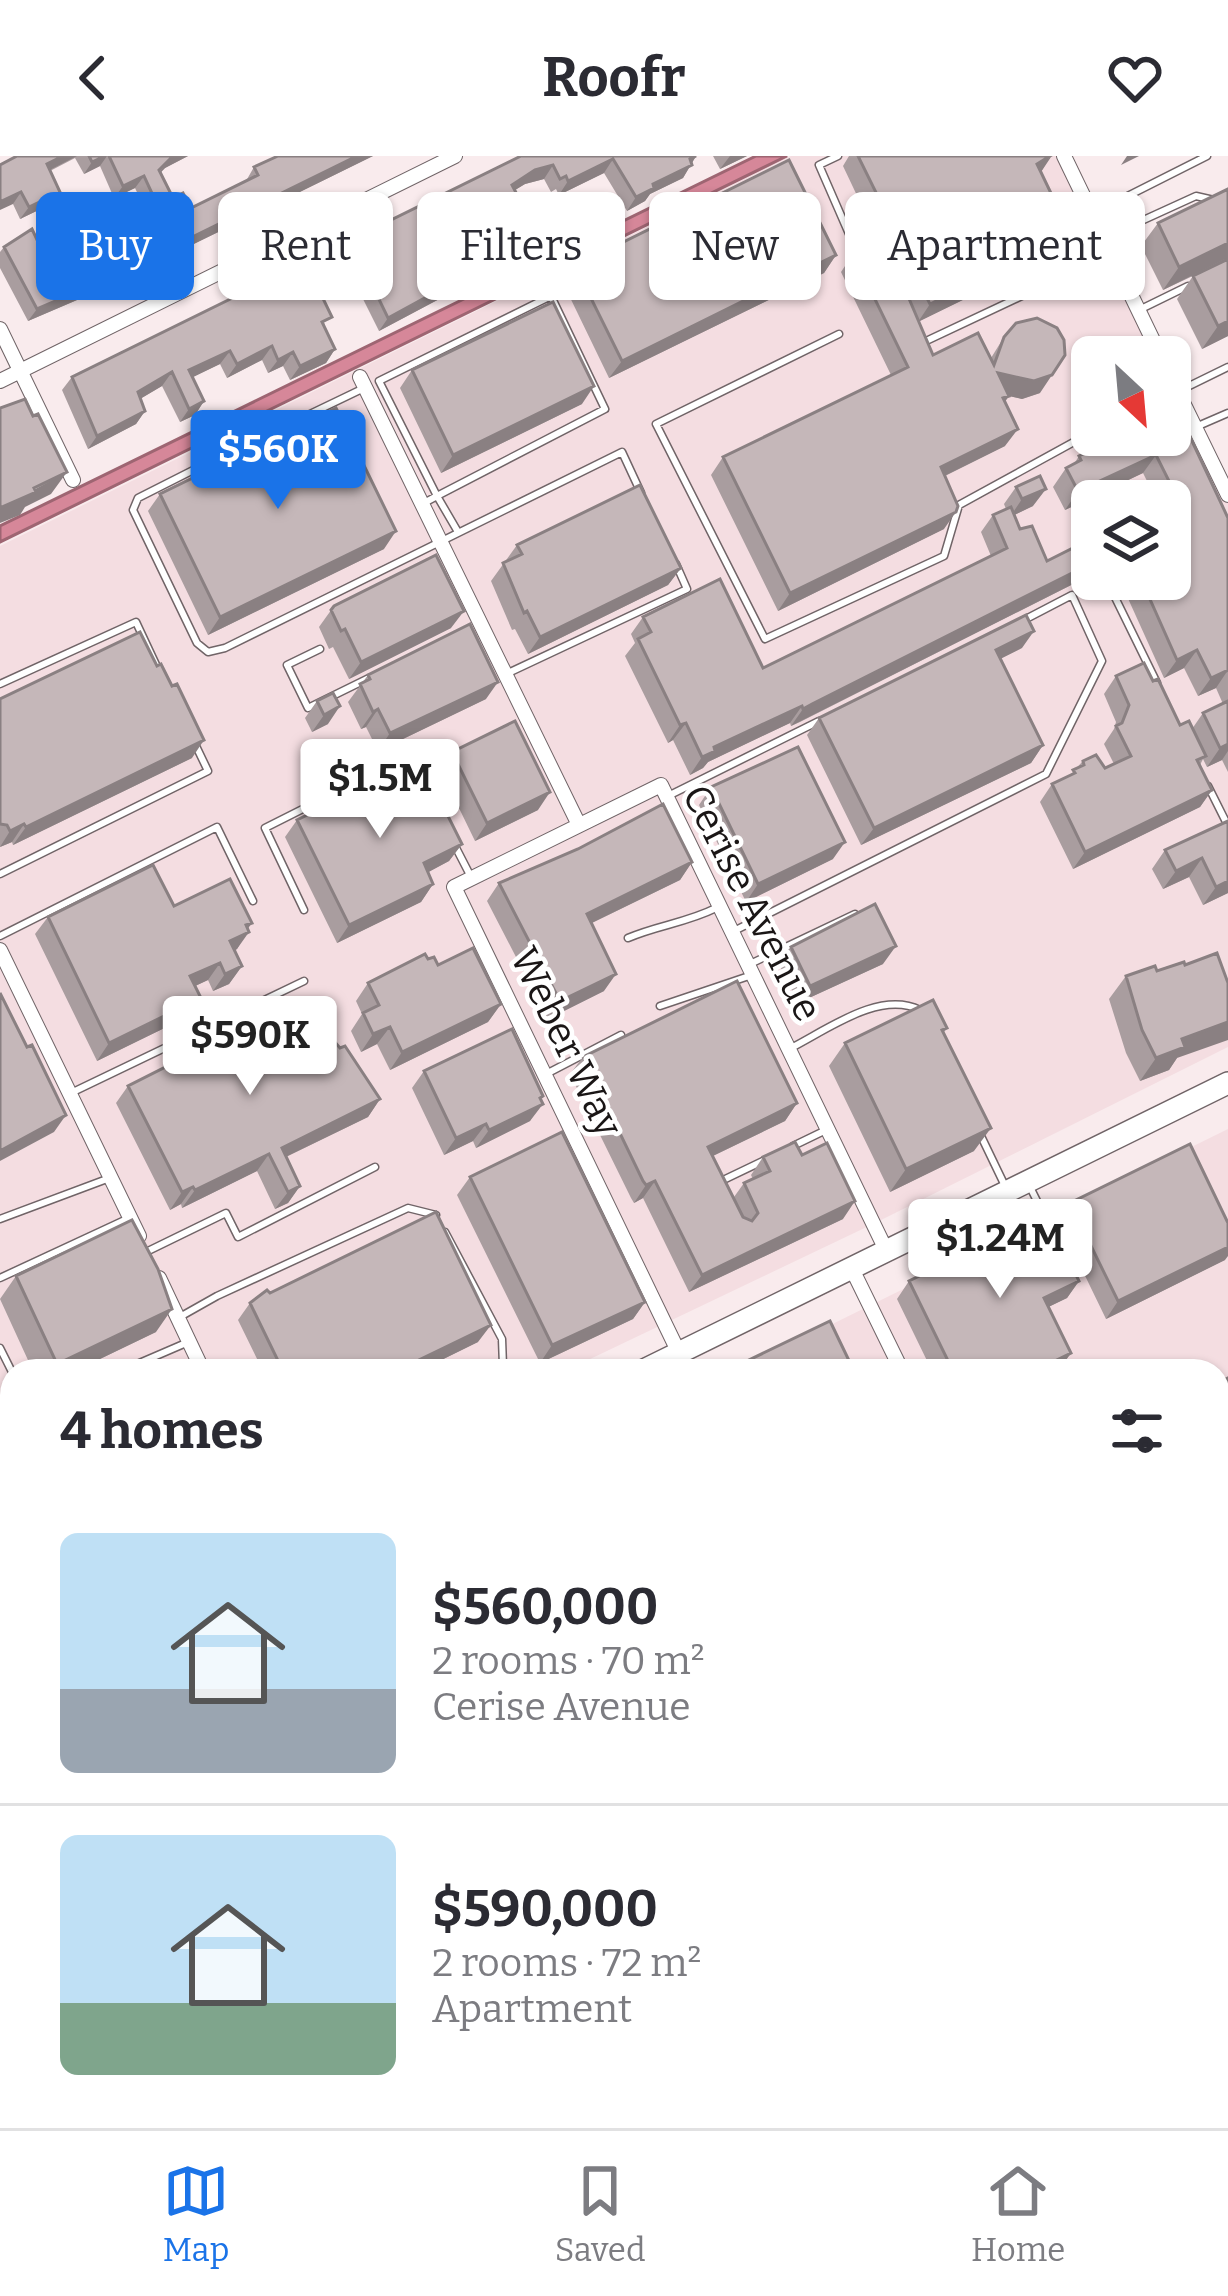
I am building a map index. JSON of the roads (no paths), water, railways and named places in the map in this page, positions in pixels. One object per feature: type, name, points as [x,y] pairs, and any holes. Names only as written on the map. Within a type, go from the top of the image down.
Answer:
[{"type":"main road","points":[[666,1359],[1228,1083]]},
{"type":"street","points":[[0,381],[455,156]]},
{"type":"street","points":[[1064,156],[1080,192]]},
{"type":"street","points":[[1133,300],[1151,336]]},
{"type":"street","points":[[0,329],[73,480]]},
{"type":"street","points":[[363,382],[440,541],[474,626],[505,674],[579,825],[472,878]]},
{"type":"street","points":[[1191,421],[1228,495]]},
{"type":"street","name":"Cerise Avenue","points":[[579,825],[661,785],[887,1252]]},
{"type":"street","name":"Weber Way","points":[[472,878],[454,887],[680,1352]]},
{"type":"street","points":[[0,950],[198,1359]]},
{"type":"street","points":[[852,1269],[896,1359]]},
{"type":"lane","points":[[838,156],[819,165],[845,225]]},
{"type":"lane","points":[[1136,192],[1207,156]]},
{"type":"lane","points":[[1145,220],[1196,196],[1218,201],[1228,196]]},
{"type":"lane","points":[[1138,310],[1208,276]]},
{"type":"lane","points":[[422,504],[436,496],[605,410],[551,296],[379,381],[436,496],[458,532]]},
{"type":"lane","points":[[912,327],[920,344],[1013,300]]},
{"type":"lane","points":[[839,334],[656,424],[765,639],[944,556],[959,505],[1071,444]]},
{"type":"lane","points":[[1191,380],[1228,367]]},
{"type":"lane","points":[[363,382],[138,498],[133,510],[197,643],[208,652],[225,648],[622,452],[650,511]]},
{"type":"lane","points":[[1195,428],[1228,413]]},
{"type":"lane","points":[[505,674],[687,589],[669,550]]},
{"type":"lane","points":[[732,932],[1046,774],[1102,662],[1072,595],[1017,623]]},
{"type":"lane","points":[[1116,600],[1167,703]]},
{"type":"lane","points":[[0,685],[136,622],[167,686]]},
{"type":"lane","points":[[320,649],[286,665],[308,708],[372,676]]},
{"type":"lane","points":[[666,797],[826,717]]},
{"type":"lane","points":[[0,874],[208,771],[188,729]]},
{"type":"lane","points":[[304,910],[265,828],[410,755],[419,773]]},
{"type":"lane","points":[[1208,785],[1228,826]]},
{"type":"lane","points":[[0,936],[217,826],[253,901]]},
{"type":"lane","points":[[447,828],[472,878]]},
{"type":"lane","points":[[628,938],[653,927],[682,925],[719,906]]},
{"type":"lane","points":[[660,1006],[750,970],[858,913]]},
{"type":"lane","points":[[70,1093],[304,981]]},
{"type":"lane","points":[[788,1049],[893,1002],[918,1008],[929,1029]]},
{"type":"lane","points":[[545,1075],[621,1035]]},
{"type":"lane","points":[[787,1149],[828,1130]]},
{"type":"lane","points":[[980,1135],[1049,1226]]},
{"type":"lane","points":[[723,1199],[716,1184],[769,1158]]},
{"type":"lane","points":[[146,1252],[226,1213],[238,1238],[375,1166]]},
{"type":"lane","points":[[0,1219],[110,1177]]},
{"type":"lane","points":[[178,1318],[408,1208],[435,1213],[502,1340],[503,1359]]},
{"type":"lane","points":[[0,1277],[130,1218]]},
{"type":"lane","points":[[149,1359],[190,1341]]}]
